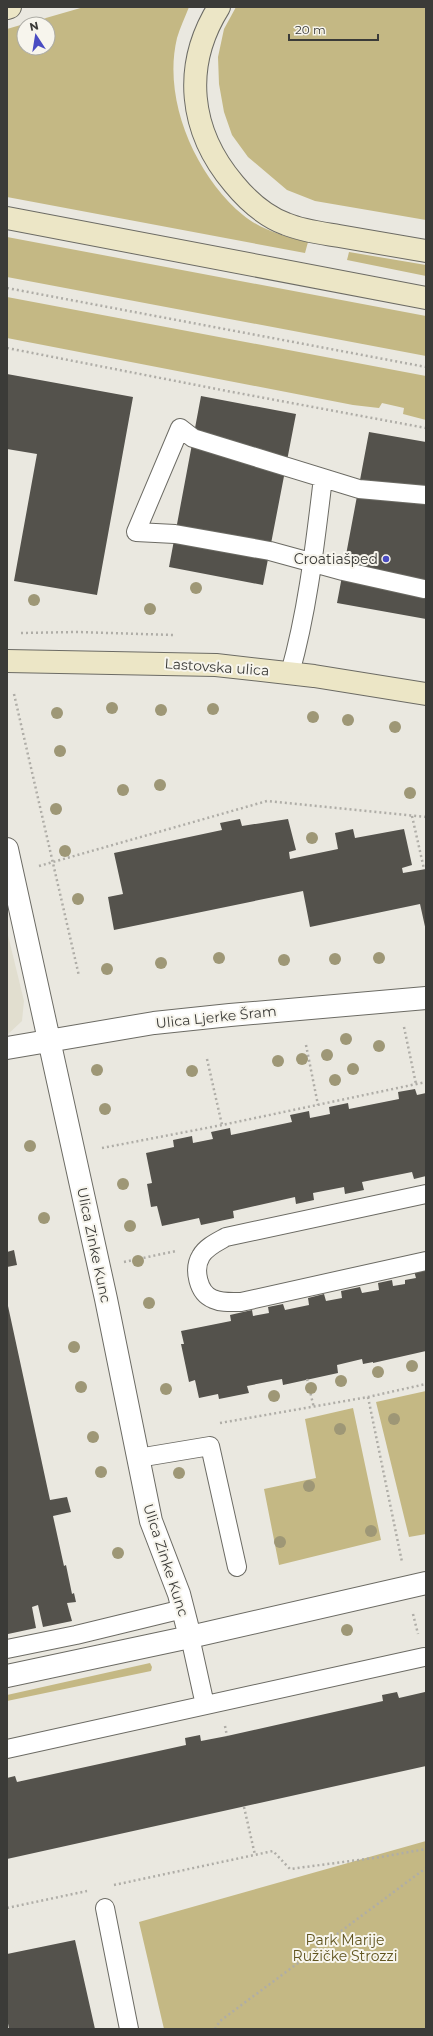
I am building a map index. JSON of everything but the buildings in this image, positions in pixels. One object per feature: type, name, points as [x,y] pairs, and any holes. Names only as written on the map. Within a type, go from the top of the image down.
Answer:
[{"type":"main road","points":[[219,7],[204,36],[196,66],[195,92],[199,122],[208,146],[223,171],[252,203],[266,214],[286,224],[307,230],[426,251]]},
{"type":"main road","points":[[7,218],[426,298]]},
{"type":"main road","name":"Lastovska ulica","points":[[7,661],[216,665],[290,673],[426,694]]},
{"type":"street","name":"Ulica Zinke Kunc","points":[[7,849],[151,1521],[179,1594],[190,1637]]},
{"type":"street","name":"Ulica Ljerke Šram","points":[[7,1048],[161,1022],[230,1014],[426,998]]},
{"type":"street","points":[[7,1676],[190,1637],[426,1583]]},
{"type":"lane","points":[[424,589],[313,563],[270,551],[175,534],[136,532],[180,428],[193,438],[359,489],[426,495]]},
{"type":"lane","points":[[290,673],[298,645],[313,563],[323,478]]},
{"type":"lane","points":[[426,1194],[226,1237],[212,1245],[201,1255],[197,1266],[198,1279],[202,1290],[212,1299],[224,1302],[241,1302],[426,1261]]},
{"type":"lane","points":[[138,1458],[210,1446],[237,1567]]},
{"type":"lane","points":[[7,1648],[76,1636],[183,1609]]},
{"type":"lane","points":[[190,1637],[205,1705]]},
{"type":"lane","points":[[7,1749],[424,1657]]},
{"type":"lane","points":[[105,1908],[129,2029]]},
{"type":"path","points":[[7,288],[426,367]]},
{"type":"path","points":[[7,348],[219,390],[426,428]]},
{"type":"path","points":[[14,694],[80,976]]},
{"type":"path","points":[[34,867],[54,863],[267,801],[426,817]]},
{"type":"path","points":[[412,816],[424,869]]},
{"type":"path","points":[[402,1020],[416,1084]]},
{"type":"path","points":[[306,1045],[318,1105]]},
{"type":"path","points":[[207,1059],[222,1125]]},
{"type":"path","points":[[102,1148],[222,1125],[426,1082]]},
{"type":"path","points":[[124,1262],[176,1251],[201,1255]]},
{"type":"path","points":[[307,1379],[314,1408]]},
{"type":"path","points":[[219,1423],[314,1408],[426,1384]]},
{"type":"path","points":[[368,1397],[402,1567]]},
{"type":"path","points":[[244,1807],[255,1855]]},
{"type":"path","points":[[7,1908],[273,1851],[290,1869],[381,1857],[426,1849]]},
{"type":"path","points":[[214,2029],[220,2021],[426,1868]]},
{"type":"path","points":[[99,1888],[105,1908]]},
{"type":"shaded area","points":[[7,931],[24,1001],[22,1021],[7,1035]]},
{"type":"green space","points":[[84,7],[189,7],[177,38],[174,62],[174,86],[179,111],[187,135],[211,180],[226,199],[243,215],[258,225],[283,235],[308,242],[305,253],[7,197],[7,29],[16,26],[16,56],[56,56],[56,16],[53,16]]},
{"type":"green space","points":[[236,7],[426,7],[426,220],[315,201],[287,190],[248,157],[232,135],[224,112],[219,84],[218,57],[224,29]]},
{"type":"green space","points":[[7,237],[426,316],[426,356],[7,277]]},
{"type":"green space","points":[[349,252],[426,265],[426,276],[347,260]]},
{"type":"green space","points":[[7,297],[426,376],[426,420],[403,414],[404,408],[382,403],[379,408],[353,405],[7,338]]},
{"type":"green space","points":[[426,1391],[426,1534],[409,1537],[376,1402]]},
{"type":"green space","points":[[353,1408],[381,1540],[279,1565],[264,1489],[316,1478],[305,1419]]},
{"type":"green space","points":[[150,1663],[152,1667],[151,1671],[7,1701],[7,1695]]},
{"type":"green space","name":"Park Marije Ružičke Strozzi","points":[[426,1841],[426,2029],[164,2029],[139,1922]]},
{"type":"place","name":"Croatiašped","points":[[386,559]]}]
